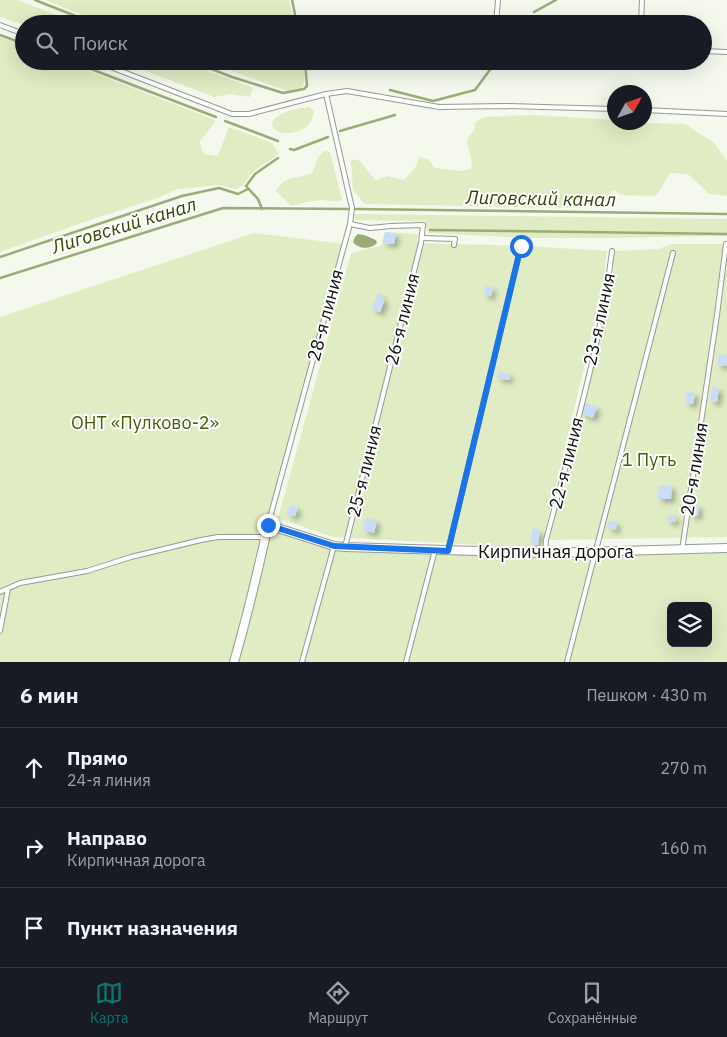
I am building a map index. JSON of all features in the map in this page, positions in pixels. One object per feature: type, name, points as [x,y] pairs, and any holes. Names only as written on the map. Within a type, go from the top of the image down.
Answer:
[{"type":"street","name":"Кирпичная дорога","points":[[268,525],[334,546],[345,547],[545,553],[727,548]]},
{"type":"street","points":[[234,662],[252,599],[268,525]]},
{"type":"lane","points":[[497,15],[498,0]]},
{"type":"lane","points":[[641,15],[642,0]]},
{"type":"lane","points":[[0,25],[15,31]]},
{"type":"lane","points":[[712,51],[727,52]]},
{"type":"lane","points":[[118,70],[232,114],[249,114],[326,94],[348,91],[439,107],[505,106],[607,109]]},
{"type":"lane","name":"28-я линия","points":[[268,525],[350,224],[352,208],[326,94]]},
{"type":"lane","points":[[652,110],[727,114]]},
{"type":"lane","points":[[350,224],[370,228],[423,225],[422,238],[455,239],[454,245]]},
{"type":"lane","name":"26-я линия","points":[[383,394],[422,238]]},
{"type":"lane","name":"20-я линия","points":[[682,550],[707,388],[726,244]]},
{"type":"lane","points":[[448,551],[521,246]]},
{"type":"lane","name":"23-я линия","points":[[585,386],[608,291],[612,251]]},
{"type":"lane","points":[[567,662],[673,253]]},
{"type":"lane","name":"22-я линия","points":[[545,553],[546,540],[585,386]]},
{"type":"lane","name":"25-я линия","points":[[345,547],[383,394]]},
{"type":"lane","points":[[0,592],[20,583],[87,571],[131,557],[201,540],[218,537],[265,537]]},
{"type":"lane","points":[[302,662],[334,546]]},
{"type":"lane","points":[[406,662],[435,550]]},
{"type":"lane","points":[[0,631],[8,589]]},
{"type":"green space","points":[[0,0],[18,0],[56,15],[15,15],[15,22],[0,17]]},
{"type":"green space","points":[[45,0],[289,0],[292,15],[82,15]]},
{"type":"green space","points":[[0,37],[15,43],[15,70],[86,70],[213,119],[215,122],[199,142],[204,154],[218,156],[229,127],[272,143],[279,154],[254,171],[242,186],[235,189],[220,185],[178,189],[155,199],[0,252]]},
{"type":"green space","points":[[144,70],[205,70],[253,88],[250,97],[230,94],[214,97]]},
{"type":"green space","points":[[230,70],[305,70],[304,82],[301,89],[287,91]]},
{"type":"green space","points":[[310,107],[314,112],[311,121],[300,130],[282,133],[274,127],[272,122],[284,113]]},
{"type":"green space","points":[[534,115],[607,120],[607,130],[652,130],[652,123],[685,124],[714,143],[727,161],[727,196],[709,194],[688,174],[670,173],[659,192],[654,196],[621,195],[614,190],[596,205],[576,208],[365,204],[353,190],[351,159],[360,161],[376,181],[387,176],[404,180],[416,167],[419,157],[428,159],[435,168],[459,171],[471,169],[472,162],[467,142],[468,137],[474,131],[476,122],[485,117]]},
{"type":"green space","points":[[325,151],[330,152],[342,200],[317,200],[291,206],[276,191],[279,186],[291,178],[312,173],[319,156]]},
{"type":"green space","points":[[354,214],[727,219],[727,236],[529,238],[428,233],[425,221],[355,220]]},
{"type":"green space","points":[[385,232],[418,234],[417,243],[526,246],[607,251],[602,292],[543,539],[539,548],[333,537],[278,518],[351,254],[381,246]]},
{"type":"green space","name":"ОНТ «Пулково-2»","points":[[254,233],[345,244],[268,525],[334,546],[448,551],[727,548],[727,662],[0,662],[0,317]]},
{"type":"green space","name":"1 Путь","points":[[672,244],[727,244],[727,537],[549,540],[611,293],[615,251],[658,249]]},
{"type":"shaded area","points":[[358,234],[376,240],[377,243],[368,248],[358,246],[353,242]]},
{"type":"building","points":[[385,232],[396,233],[394,244],[383,243]]},
{"type":"building","points":[[486,286],[493,287],[491,296],[484,295]]},
{"type":"building","points":[[378,293],[382,295],[381,298],[385,299],[380,312],[372,309]]},
{"type":"building","points":[[719,354],[727,355],[727,366],[717,365]]},
{"type":"building","points":[[498,372],[510,374],[509,380],[497,378]]},
{"type":"building","points":[[712,387],[719,388],[717,402],[710,401]]},
{"type":"building","points":[[687,392],[695,393],[693,404],[685,403]]},
{"type":"building","points":[[585,403],[597,407],[593,418],[581,413]]},
{"type":"building","points":[[659,485],[672,486],[671,499],[658,499]]},
{"type":"building","points":[[692,504],[699,505],[698,516],[690,515]]},
{"type":"building","points":[[290,505],[298,507],[295,516],[287,514]]},
{"type":"building","points":[[668,515],[676,516],[675,522],[667,521]]},
{"type":"building","points":[[366,518],[377,521],[374,533],[363,530]]},
{"type":"building","points":[[609,521],[617,522],[616,530],[608,528]]},
{"type":"building","points":[[532,529],[540,530],[538,545],[531,544]]},
{"type":"waterway","points":[[35,0],[73,15]]},
{"type":"waterway","points":[[292,0],[295,15]]},
{"type":"waterway","points":[[534,12],[556,0]]},
{"type":"waterway","points":[[0,35],[15,41]]},
{"type":"waterway","points":[[93,70],[216,117]]},
{"type":"waterway","points":[[214,70],[283,93],[304,89],[307,86],[306,70]]},
{"type":"waterway","points":[[390,90],[433,101],[475,90],[490,70]]},
{"type":"waterway","points":[[340,131],[395,115]]},
{"type":"waterway","points":[[225,121],[278,141]]},
{"type":"waterway","points":[[290,149],[294,150],[328,137]]},
{"type":"waterway","points":[[262,209],[258,199],[246,186],[255,174],[278,158]]},
{"type":"waterway","points":[[0,257],[182,196],[219,188],[238,194],[248,189]]},
{"type":"waterway","name":"Лиговский канал","points":[[0,278],[223,208],[348,209]]},
{"type":"waterway","name":"Лиговский канал","points":[[356,209],[727,214]]},
{"type":"waterway","points":[[430,230],[727,234]]},
{"type":"route","points":[[268,525],[334,546],[448,551],[448,542],[521,246]]}]
